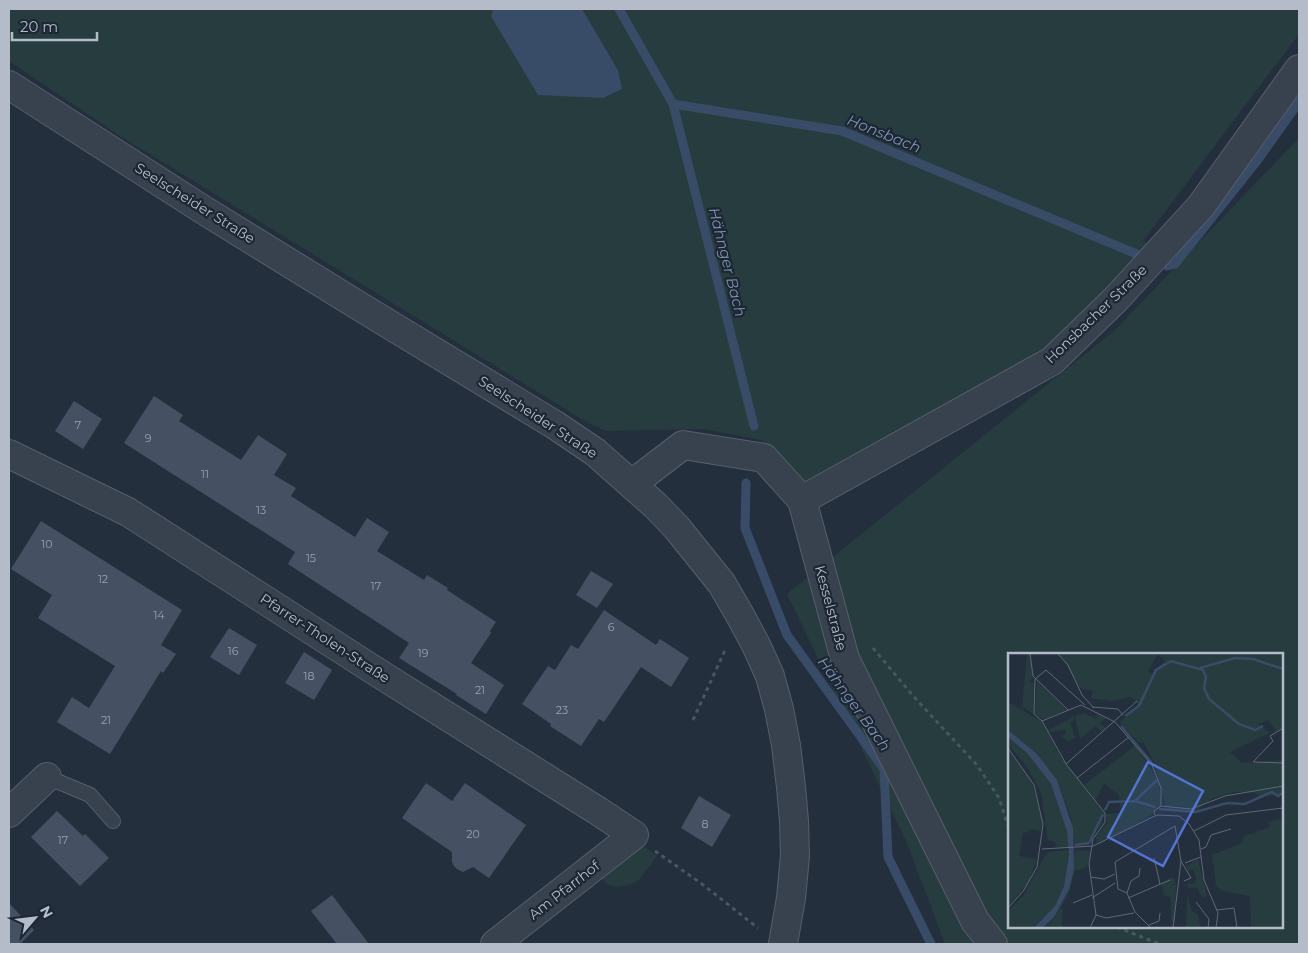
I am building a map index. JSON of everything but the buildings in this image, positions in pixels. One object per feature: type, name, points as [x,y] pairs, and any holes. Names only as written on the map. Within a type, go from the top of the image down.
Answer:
[{"type":"street","name":"Honsbacher Straße","points":[[802,500],[1052,361],[1116,299],[1201,206],[1299,69]]},
{"type":"street","name":"Seelscheider Straße","points":[[9,86],[202,209],[555,425],[595,452],[656,506],[672,523],[722,584],[741,617],[770,676],[779,710],[786,745],[794,820],[795,856],[791,898],[773,939]]},
{"type":"street","name":"Kesselstraße","points":[[632,484],[683,445],[764,458],[802,500],[845,659],[975,921],[993,944]]},
{"type":"street","name":"Pfarrer-Tholen-Straße","points":[[9,454],[128,512],[388,679],[598,810],[634,835]]},
{"type":"street","points":[[9,813],[47,777]]},
{"type":"street","name":"Am Pfarrhof","points":[[495,944],[634,835]]},
{"type":"lane","points":[[47,777],[90,794],[113,821]]},
{"type":"path","points":[[693,720],[741,617]]},
{"type":"path","points":[[868,643],[914,697],[977,765],[1000,798],[1008,826]]},
{"type":"path","points":[[634,835],[702,884],[773,939]]},
{"type":"path","points":[[1119,928],[1159,944]]},
{"type":"green space","points":[[9,9],[493,9],[491,16],[618,70],[582,9],[1299,9],[1299,34],[1143,241],[1161,249],[1048,354],[808,487],[761,440],[704,429],[606,431],[585,421],[117,134],[9,61]]},
{"type":"green space","points":[[1299,138],[1299,944],[945,944],[907,843],[787,594],[1115,330]]},
{"type":"green space","points":[[644,846],[657,856],[639,880],[629,885],[617,887],[609,885],[599,877],[639,847]]},
{"type":"water","points":[[493,9],[582,9],[618,70],[622,89],[603,98],[538,95],[491,16]]},
{"type":"waterway","name":"Honsbach","points":[[619,9],[673,104],[842,131],[1146,258]]},
{"type":"waterway","name":"Honsbach","points":[[1167,266],[1175,264],[1257,161],[1299,102]]},
{"type":"waterway","name":"Hähnger Bach","points":[[673,104],[754,426]]},
{"type":"waterway","name":"Hähnger Bach","points":[[746,483],[745,528],[787,635],[884,769],[888,857],[931,944]]}]
